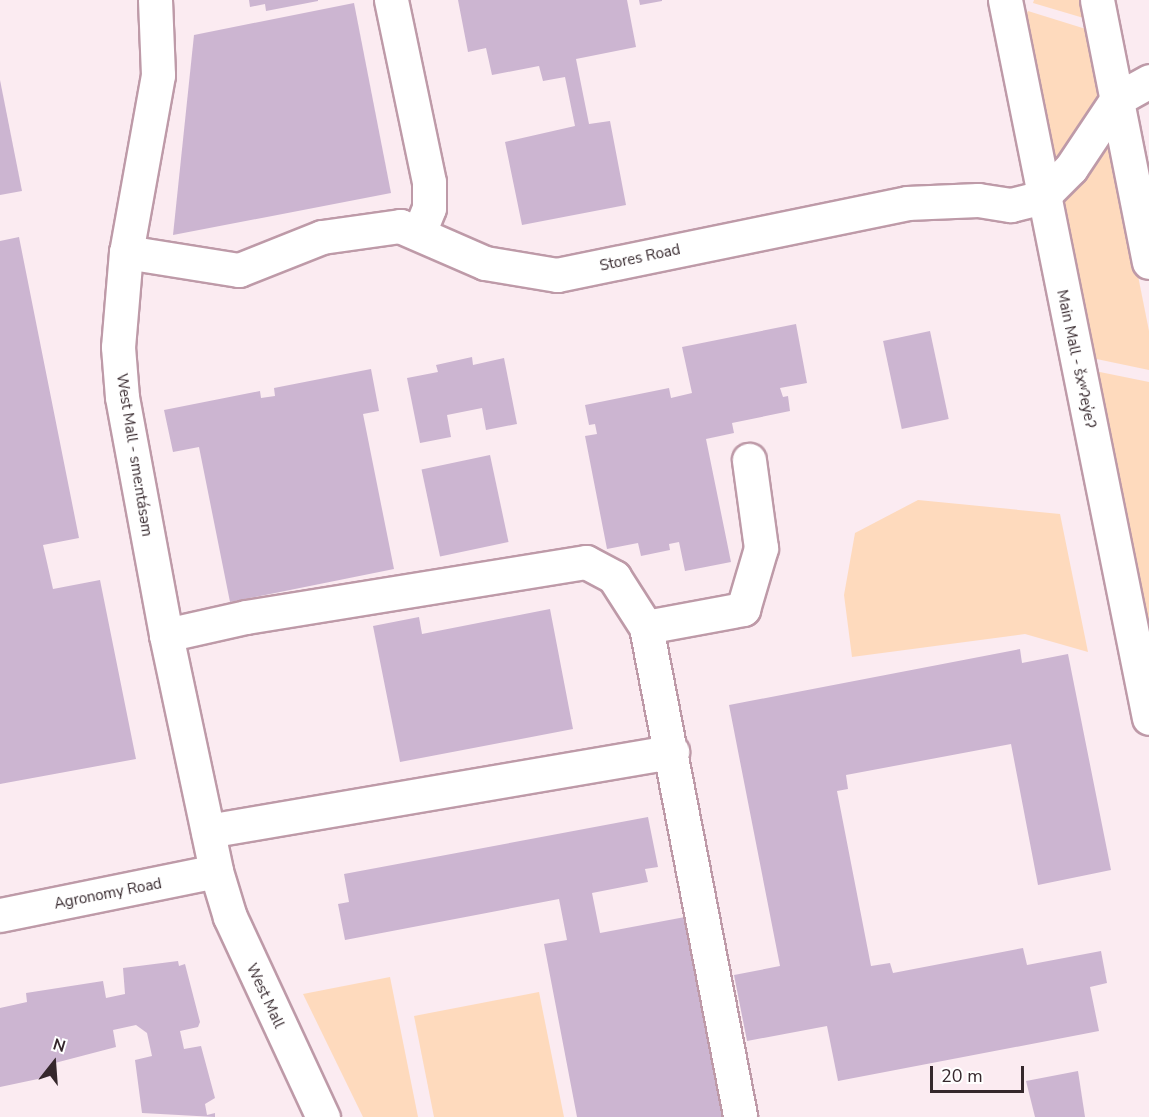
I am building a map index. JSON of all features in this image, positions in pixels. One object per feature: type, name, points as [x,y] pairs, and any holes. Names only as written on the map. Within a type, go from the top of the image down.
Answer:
[{"type":"street","name":"West Mall - sme:ntásəm","points":[[155,0],[158,75],[126,252],[118,347],[122,397],[166,635],[216,871]]},
{"type":"street","points":[[391,0],[429,182],[429,208],[419,233]]},
{"type":"street","name":"Main Mall - šxʷʔey̓eʔ","points":[[1005,0],[1042,197],[1149,718]]},
{"type":"street","points":[[1097,0],[1149,262]]},
{"type":"street","points":[[1042,197],[1071,168],[1117,99],[1149,81]]},
{"type":"street","name":"Stores Road","points":[[126,252],[239,270],[322,237],[400,226],[485,262],[557,275],[907,203],[978,200],[1011,205],[1042,197]]},
{"type":"street","points":[[646,627],[743,609],[761,548],[749,460]]},
{"type":"street","points":[[166,635],[246,617],[586,562],[614,577],[646,627],[672,752],[740,1117]]},
{"type":"street","points":[[208,831],[672,752]]},
{"type":"street","name":"Agronomy Road","points":[[0,915],[216,871]]},
{"type":"street","name":"West Mall","points":[[216,871],[230,917],[322,1117]]},
{"type":"shaded area","points":[[1034,0],[1083,0],[1087,19],[1033,3]]},
{"type":"shaded area","points":[[1028,11],[1089,30],[1103,103],[1052,173],[1021,23]]},
{"type":"shaded area","points":[[1109,130],[1149,331],[1149,370],[1087,357],[1056,195]]},
{"type":"shaded area","points":[[1090,370],[1149,382],[1149,664]]},
{"type":"shaded area","points":[[918,500],[1060,514],[1088,652],[1025,634],[852,657],[844,595],[855,533]]},
{"type":"shaded area","points":[[390,977],[418,1117],[363,1117],[303,994]]},
{"type":"shaded area","points":[[539,992],[564,1117],[434,1117],[414,1016]]},
{"type":"building","points":[[249,0],[318,1],[266,11],[265,4],[250,7]]},
{"type":"building","points":[[458,0],[627,0],[636,47],[576,59],[589,124],[610,121],[626,205],[522,225],[505,142],[575,126],[565,77],[543,81],[539,66],[492,75],[486,48],[468,52]]},
{"type":"building","points":[[639,0],[662,0],[662,1],[640,5]]},
{"type":"building","points":[[354,3],[391,193],[173,235],[194,35]]},
{"type":"building","points":[[0,80],[22,191],[0,195]]},
{"type":"building","points":[[19,237],[79,538],[43,545],[53,589],[100,580],[136,759],[0,784],[0,241]]},
{"type":"building","points":[[796,324],[807,383],[780,388],[783,397],[788,396],[790,411],[732,423],[734,433],[706,439],[731,562],[685,571],[679,542],[669,544],[670,550],[641,556],[638,543],[607,549],[585,436],[597,434],[595,424],[589,425],[585,405],[669,388],[671,398],[692,393],[682,347]]},
{"type":"building","points":[[930,331],[949,419],[902,429],[883,341]]},
{"type":"building","points":[[472,357],[473,365],[504,358],[517,424],[486,430],[482,408],[447,415],[451,437],[420,443],[407,378],[438,372],[436,365]]},
{"type":"building","points":[[371,369],[379,411],[363,414],[394,569],[230,602],[199,447],[173,452],[164,410],[260,391],[261,398],[275,396],[274,388]]},
{"type":"building","points":[[490,455],[509,542],[440,557],[422,470]]},
{"type":"building","points":[[550,609],[573,729],[400,762],[373,626],[419,617],[422,634]]},
{"type":"building","points":[[1020,649],[1022,663],[1068,654],[1111,870],[1038,885],[1011,744],[846,775],[848,789],[837,791],[871,966],[890,963],[893,973],[1023,948],[1027,965],[1101,951],[1107,983],[1090,987],[1099,1031],[838,1081],[827,1026],[747,1041],[734,975],[780,966],[729,705]]},
{"type":"building","points":[[648,817],[658,867],[645,869],[648,882],[592,893],[600,933],[685,917],[724,1117],[577,1117],[544,944],[567,940],[559,899],[345,940],[338,904],[349,902],[344,874]]},
{"type":"building","points":[[178,961],[179,966],[185,964],[200,1022],[198,1027],[180,1031],[184,1049],[201,1046],[215,1098],[205,1104],[207,1115],[215,1113],[215,1117],[142,1113],[135,1060],[152,1056],[147,1033],[136,1025],[113,1030],[116,1047],[51,1064],[52,1076],[0,1087],[0,1008],[27,1002],[26,993],[103,981],[106,998],[125,994],[123,968]]},
{"type":"building","points":[[1078,1071],[1085,1117],[1035,1117],[1026,1081]]}]
